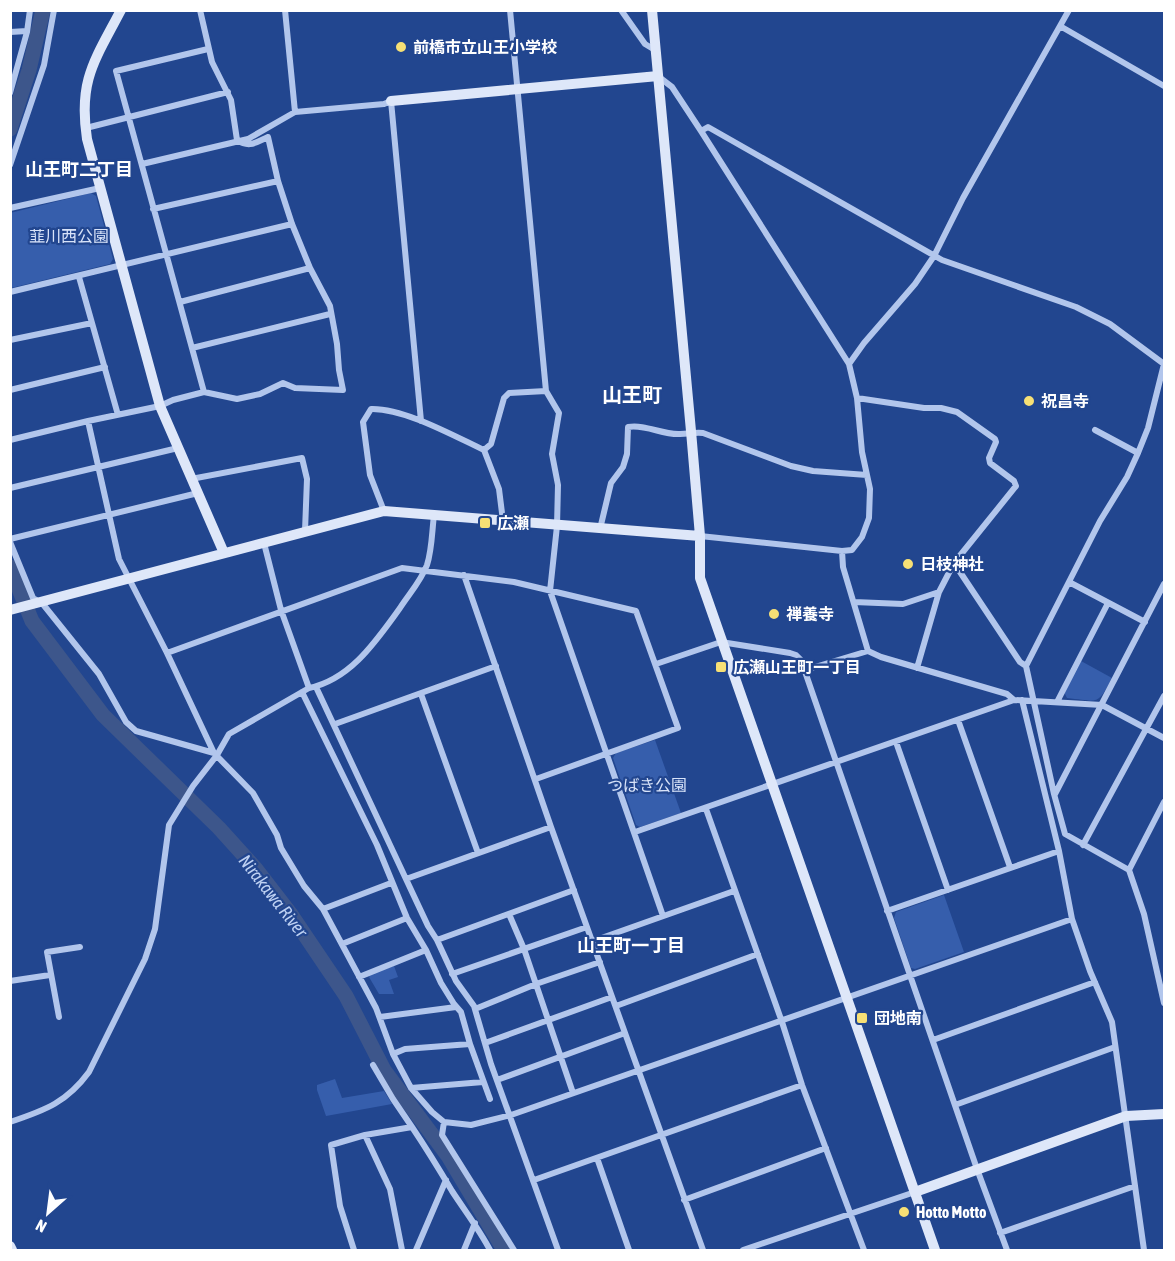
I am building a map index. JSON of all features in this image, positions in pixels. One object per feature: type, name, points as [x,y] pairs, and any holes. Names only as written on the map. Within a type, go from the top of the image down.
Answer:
[{"type":"street","points":[[10,93],[27,31],[30,10]]},
{"type":"street","points":[[10,165],[44,65],[54,10]]},
{"type":"street","points":[[121,10],[87,78],[84,104],[86,128],[100,188],[160,406],[224,553]]},
{"type":"street","points":[[10,440],[160,406],[204,392],[237,399],[260,393],[283,383],[295,388],[344,390],[330,306],[310,268],[292,224],[278,181],[268,137],[249,146],[237,140],[231,100],[212,62],[200,10]]},
{"type":"street","points":[[285,10],[295,112]]},
{"type":"street","points":[[510,10],[546,391],[559,413],[552,454],[558,485],[557,526],[550,591],[663,916]]},
{"type":"street","points":[[621,10],[641,40],[655,50]]},
{"type":"street","points":[[652,10],[692,431],[700,536],[700,579],[935,1251]]},
{"type":"street","points":[[849,364],[915,284],[934,256],[963,198],[1069,10]]},
{"type":"street","points":[[1060,26],[1164,86]]},
{"type":"street","points":[[10,32],[27,31]]},
{"type":"street","points":[[204,392],[116,71],[208,49]]},
{"type":"street","points":[[13,608],[37,604],[384,511],[700,536],[842,551],[852,550],[862,537],[869,518],[870,489],[862,452],[857,398],[849,364],[672,87],[658,76],[295,112],[248,139],[142,164]]},
{"type":"street","points":[[86,128],[228,92]]},
{"type":"street","points":[[391,101],[421,422]]},
{"type":"street","points":[[701,131],[708,127],[934,256],[1076,307],[1110,324],[1164,364],[1148,428],[1138,453],[1100,520],[1026,666],[1054,794],[1066,837],[1128,870],[1144,914],[1164,1003]]},
{"type":"street","points":[[153,209],[278,181]]},
{"type":"street","points":[[10,208],[100,188]]},
{"type":"street","points":[[10,292],[80,277],[292,224]]},
{"type":"street","points":[[180,302],[310,268]]},
{"type":"street","points":[[80,277],[118,415]]},
{"type":"street","points":[[192,348],[330,314]]},
{"type":"street","points":[[10,340],[92,322]]},
{"type":"street","points":[[10,390],[105,367]]},
{"type":"street","points":[[484,450],[491,444],[504,398],[509,393],[546,391]]},
{"type":"street","points":[[857,398],[957,412],[995,439],[996,442],[989,458],[990,463],[1014,481],[1016,486],[954,563],[939,592],[917,668]]},
{"type":"street","points":[[384,511],[370,476],[363,422],[371,408],[382,408],[421,422],[484,450],[499,489],[503,521]]},
{"type":"street","points":[[88,421],[119,559],[167,652],[215,754],[253,793],[277,835],[281,848],[298,876],[323,909],[360,976],[380,1017],[393,1054],[411,1088],[444,1122],[471,1125],[511,1115],[1072,919]]},
{"type":"street","points":[[600,529],[611,483],[623,468],[627,454],[628,428],[636,426],[679,434],[692,431],[791,466],[813,471],[867,475]]},
{"type":"street","points":[[1095,430],[1138,453]]},
{"type":"street","points":[[10,488],[178,448]]},
{"type":"street","points":[[192,479],[302,458],[307,479],[305,531]]},
{"type":"street","points":[[198,493],[10,540],[33,598],[99,674],[126,722],[136,731],[215,754]]},
{"type":"street","points":[[10,1122],[63,1100],[78,1088],[89,1072],[145,959],[155,929],[170,825],[215,754],[229,734],[302,692],[344,672],[364,656],[420,579],[428,563],[434,515]]},
{"type":"street","points":[[264,543],[281,610],[313,688],[335,724],[452,974],[475,1009],[497,1080],[558,1251]]},
{"type":"street","points":[[842,551],[843,567],[868,651]]},
{"type":"street","points":[[954,563],[1020,662],[1026,666]]},
{"type":"street","points":[[167,652],[402,568],[514,582],[636,611],[678,728],[536,779]]},
{"type":"street","points":[[464,575],[551,827],[703,1251]]},
{"type":"street","points":[[1069,582],[1145,622]]},
{"type":"street","points":[[1054,794],[1164,584]]},
{"type":"street","points":[[854,602],[903,604],[939,592]]},
{"type":"street","points":[[1057,702],[1108,603]]},
{"type":"street","points":[[656,664],[721,642],[796,655],[801,660],[1007,1251]]},
{"type":"street","points":[[805,670],[868,651],[881,657],[1007,694],[1014,700]]},
{"type":"street","points":[[335,724],[496,666]]},
{"type":"street","points":[[302,692],[377,845],[407,918],[426,950],[441,983],[461,1012],[490,1099]]},
{"type":"street","points":[[421,694],[478,853]]},
{"type":"street","points":[[1083,845],[1164,696]]},
{"type":"street","points":[[1023,699],[1059,851],[1072,919],[1112,1022],[1144,1251]]},
{"type":"street","points":[[635,832],[1014,700],[1102,705],[1164,738]]},
{"type":"street","points":[[958,720],[1010,867]]},
{"type":"street","points":[[896,742],[948,890]]},
{"type":"street","points":[[1128,870],[1164,802]]},
{"type":"street","points":[[706,809],[782,1022],[802,1085],[864,1251]]},
{"type":"street","points":[[406,879],[551,827]]},
{"type":"street","points":[[887,911],[1059,851]]},
{"type":"street","points":[[323,909],[392,884]]},
{"type":"street","points":[[437,940],[574,890]]},
{"type":"street","points":[[593,941],[734,891]]},
{"type":"street","points":[[509,914],[524,949],[573,1093]]},
{"type":"street","points":[[342,944],[407,918]]},
{"type":"street","points":[[452,974],[587,927]]},
{"type":"street","points":[[59,1017],[47,952],[80,947]]},
{"type":"street","points":[[360,976],[426,950]]},
{"type":"street","points":[[616,1006],[758,954]]},
{"type":"street","points":[[475,1009],[536,984],[600,962]]},
{"type":"street","points":[[1157,968],[1164,966]]},
{"type":"street","points":[[10,981],[50,975]]},
{"type":"street","points":[[933,1040],[1095,982]]},
{"type":"street","points":[[485,1043],[612,997]]},
{"type":"street","points":[[380,1017],[456,1007]]},
{"type":"street","points":[[497,1080],[625,1033]]},
{"type":"street","points":[[393,1054],[405,1049],[470,1044]]},
{"type":"street","points":[[955,1105],[1115,1047]]},
{"type":"street","points":[[374,1065],[393,1099],[475,1223],[490,1251]]},
{"type":"street","points":[[411,1088],[483,1082]]},
{"type":"street","points":[[534,1180],[802,1085]]},
{"type":"street","points":[[742,1251],[1126,1116],[1164,1114]]},
{"type":"street","points":[[444,1122],[442,1135],[514,1251]]},
{"type":"street","points":[[354,1251],[340,1206],[331,1145],[365,1135],[412,1126]]},
{"type":"street","points":[[365,1135],[390,1189],[402,1251]]},
{"type":"street","points":[[684,1200],[826,1148]]},
{"type":"street","points":[[597,1158],[629,1251]]},
{"type":"street","points":[[416,1251],[446,1180]]},
{"type":"street","points":[[1000,1233],[1135,1186]]},
{"type":"street","points":[[464,1251],[475,1223]]},
{"type":"street","points":[[10,1246],[12,1251]]},
{"type":"green space","name":"韮川西公園","points":[[91,193],[96,196],[113,259],[110,264],[11,288],[10,213]]},
{"type":"green space","points":[[1081,661],[1112,678],[1103,694],[1096,700],[1067,698],[1064,692]]},
{"type":"green space","name":"つばき公園","points":[[655,740],[681,813],[640,827],[636,825],[613,758],[616,753]]},
{"type":"green space","points":[[944,895],[964,952],[915,969],[911,968],[894,918],[896,912]]},
{"type":"green space","points":[[394,966],[398,977],[389,980],[394,994],[379,994],[369,977],[370,974]]},
{"type":"green space","points":[[335,1079],[342,1098],[384,1091],[392,1104],[326,1116],[317,1085]]},
{"type":"waterway","name":"Nirakawa River","points":[[10,129],[29,70],[43,10]]},
{"type":"waterway","name":"Nirakawa River","points":[[10,567],[32,621],[103,715],[219,828],[256,869],[290,913],[346,996],[384,1070],[448,1156],[504,1250]]},
{"type":"place","name":"前橋市立山王小学校","points":[[401,47]]},
{"type":"place","name":"祝昌寺","points":[[1029,401]]},
{"type":"place","name":"広瀬","points":[[485,523]]},
{"type":"place","name":"日枝神社","points":[[908,564]]},
{"type":"place","name":"禅養寺","points":[[774,614]]},
{"type":"place","name":"広瀬山王町一丁目","points":[[721,667]]},
{"type":"place","name":"団地南","points":[[862,1018]]},
{"type":"place","name":"Hotto Motto","points":[[904,1212]]},
{"type":"district","name":"山王町二丁目","points":[[79,170]]},
{"type":"district","name":"山王町","points":[[632,395]]},
{"type":"district","name":"山王町一丁目","points":[[631,946]]}]
